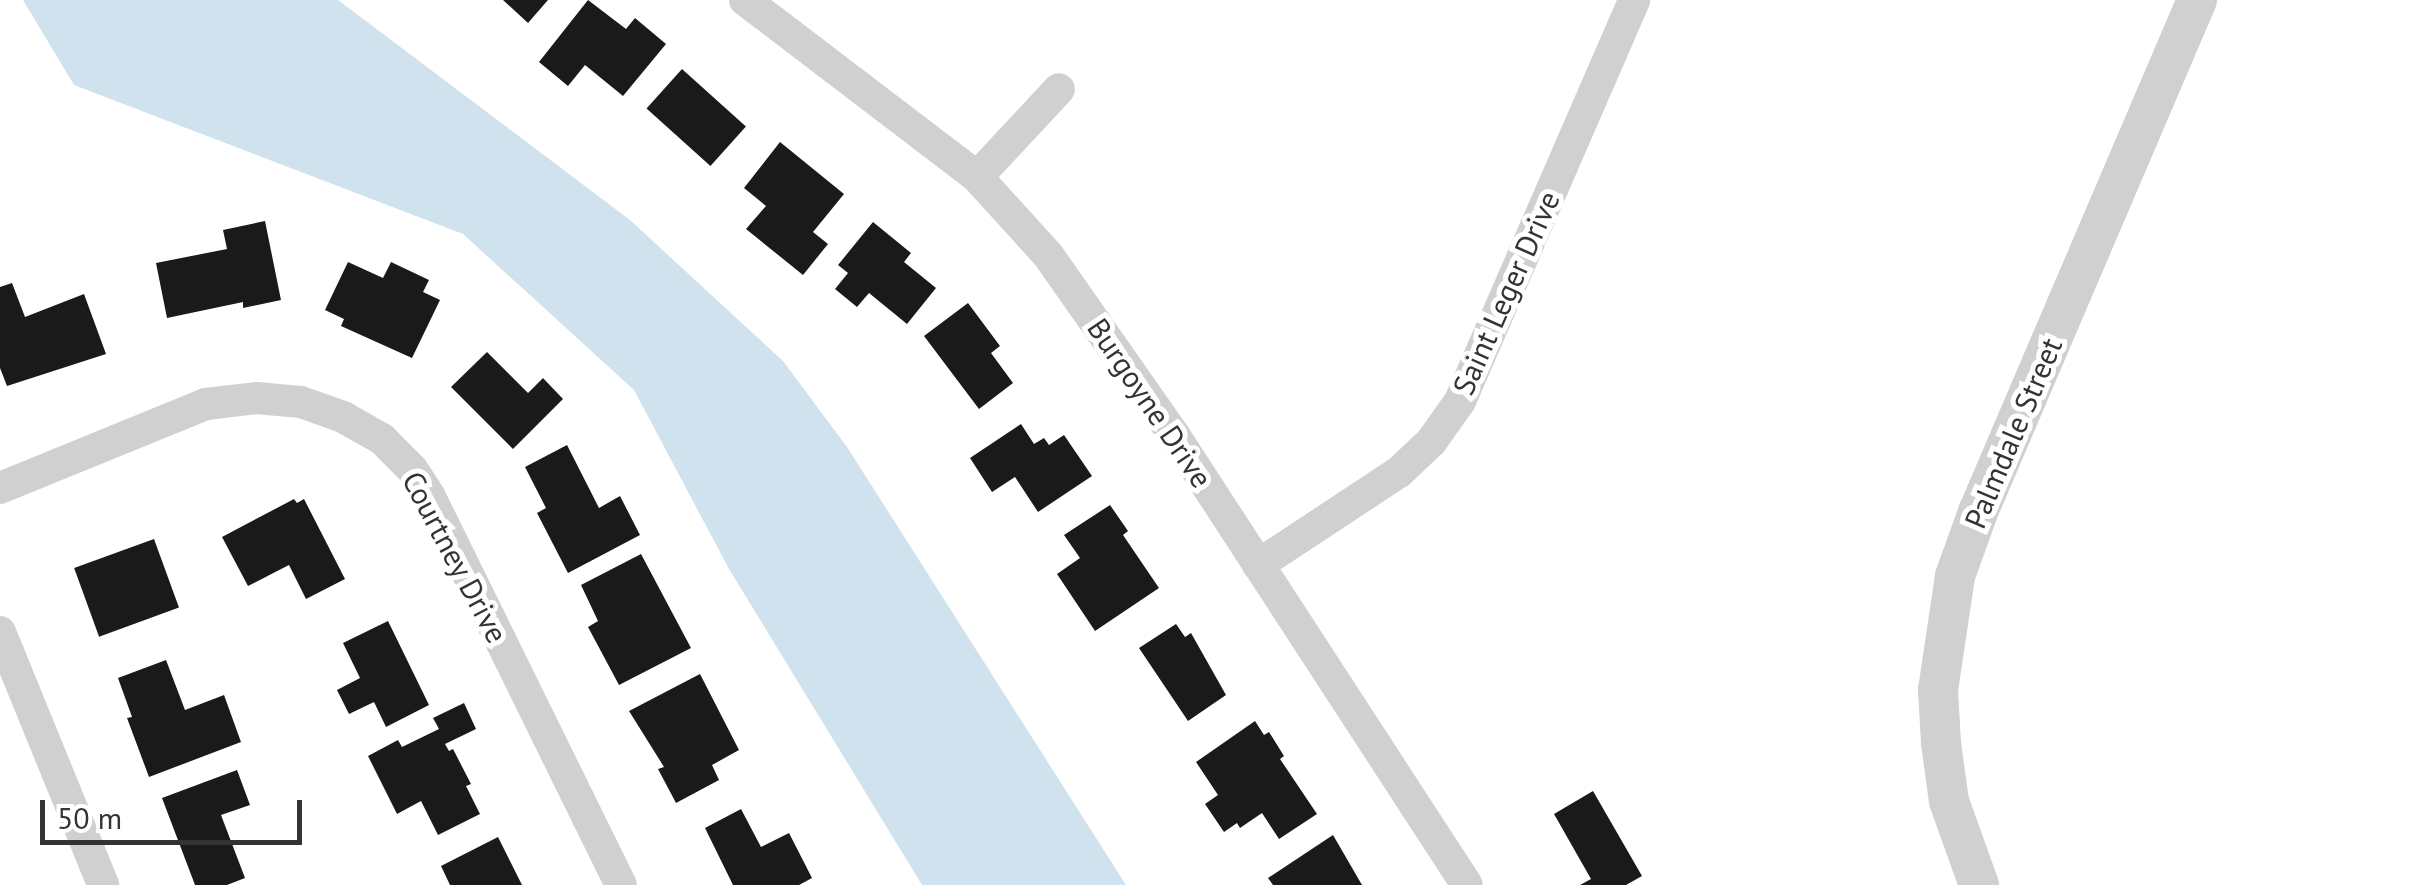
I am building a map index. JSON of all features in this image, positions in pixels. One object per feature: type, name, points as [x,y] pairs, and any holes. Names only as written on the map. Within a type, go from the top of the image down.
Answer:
[{"type":"street","name":"Burgoyne Drive","points":[[745,0],[978,176],[1048,255],[1258,564],[1467,885]]},
{"type":"street","name":"Saint Leger Drive","points":[[1258,564],[1400,472],[1431,442],[1460,400],[1634,0]]},
{"type":"street","name":"Palmdale Street","points":[[1980,885],[1949,801],[1941,743],[1938,690],[1956,576],[1978,512],[2197,0]]},
{"type":"street","points":[[978,176],[1059,90]]},
{"type":"street","name":"Courtney Drive","points":[[0,488],[206,404],[256,398],[301,402],[343,416],[382,438],[412,469],[430,497],[621,885]]},
{"type":"street","points":[[0,632],[103,885]]},
{"type":"water","points":[[23,0],[338,0],[630,220],[783,361],[847,447],[1126,885],[922,885],[729,569],[634,390],[463,234],[74,85]]},
{"type":"building","points":[[503,0],[548,0],[528,23]]},
{"type":"building","points":[[588,0],[626,29],[635,18],[666,44],[623,96],[585,65],[568,86],[539,62]]},
{"type":"building","points":[[682,69],[746,127],[710,166],[647,108]]},
{"type":"building","points":[[780,142],[844,194],[813,232],[828,244],[803,275],[746,229],[766,206],[744,188]]},
{"type":"building","points":[[265,221],[281,300],[243,308],[243,302],[167,318],[156,263],[227,249],[223,230]]},
{"type":"building","points":[[873,222],[911,253],[904,262],[936,288],[907,324],[869,293],[857,307],[835,289],[848,273],[838,265]]},
{"type":"building","points":[[348,262],[383,278],[391,262],[429,280],[423,292],[440,300],[412,358],[341,326],[344,319],[325,310]]},
{"type":"building","points":[[12,283],[25,317],[84,294],[106,354],[7,386],[0,368],[0,287]]},
{"type":"building","points":[[968,303],[1000,346],[991,353],[1013,383],[979,409],[924,336]]},
{"type":"building","points":[[487,352],[528,393],[543,378],[563,399],[513,449],[451,387]]},
{"type":"building","points":[[1021,424],[1034,444],[1044,438],[1049,445],[1064,435],[1092,476],[1038,512],[1015,477],[992,492],[970,458]]},
{"type":"building","points":[[567,445],[599,508],[620,496],[640,535],[568,573],[537,513],[546,508],[525,467]]},
{"type":"building","points":[[294,499],[297,503],[304,499],[345,579],[306,599],[289,565],[248,586],[222,537]]},
{"type":"building","points":[[1110,505],[1128,531],[1123,535],[1159,588],[1095,631],[1057,574],[1080,558],[1064,535]]},
{"type":"building","points":[[154,539],[179,608],[99,637],[74,568]]},
{"type":"building","points":[[641,554],[691,648],[619,685],[588,627],[598,621],[581,585]]},
{"type":"building","points":[[388,621],[429,705],[386,727],[374,702],[349,714],[337,690],[360,678],[343,643]]},
{"type":"building","points":[[1176,624],[1185,637],[1191,633],[1226,695],[1188,721],[1139,648]]},
{"type":"building","points":[[166,660],[185,710],[224,695],[241,742],[149,777],[127,718],[132,717],[118,678]]},
{"type":"building","points":[[700,674],[739,750],[712,765],[719,780],[676,803],[658,769],[664,767],[629,711]]},
{"type":"building","points":[[464,703],[476,729],[445,744],[449,751],[453,749],[471,784],[466,786],[480,814],[438,835],[421,801],[397,814],[368,756],[398,740],[402,747],[439,729],[433,718]]},
{"type":"building","points":[[1255,721],[1264,735],[1269,732],[1284,756],[1280,759],[1317,814],[1279,839],[1262,813],[1240,828],[1237,823],[1224,832],[1205,804],[1218,795],[1196,762]]},
{"type":"building","points":[[237,770],[250,805],[221,815],[245,878],[227,885],[195,885],[162,798]]},
{"type":"building","points":[[1593,791],[1642,876],[1626,885],[1580,885],[1591,879],[1554,814]]},
{"type":"building","points":[[741,809],[761,847],[789,833],[812,878],[799,885],[733,885],[705,828]]},
{"type":"building","points":[[1333,835],[1362,885],[1273,885],[1268,878]]},
{"type":"building","points":[[498,837],[522,885],[450,885],[441,866]]}]
